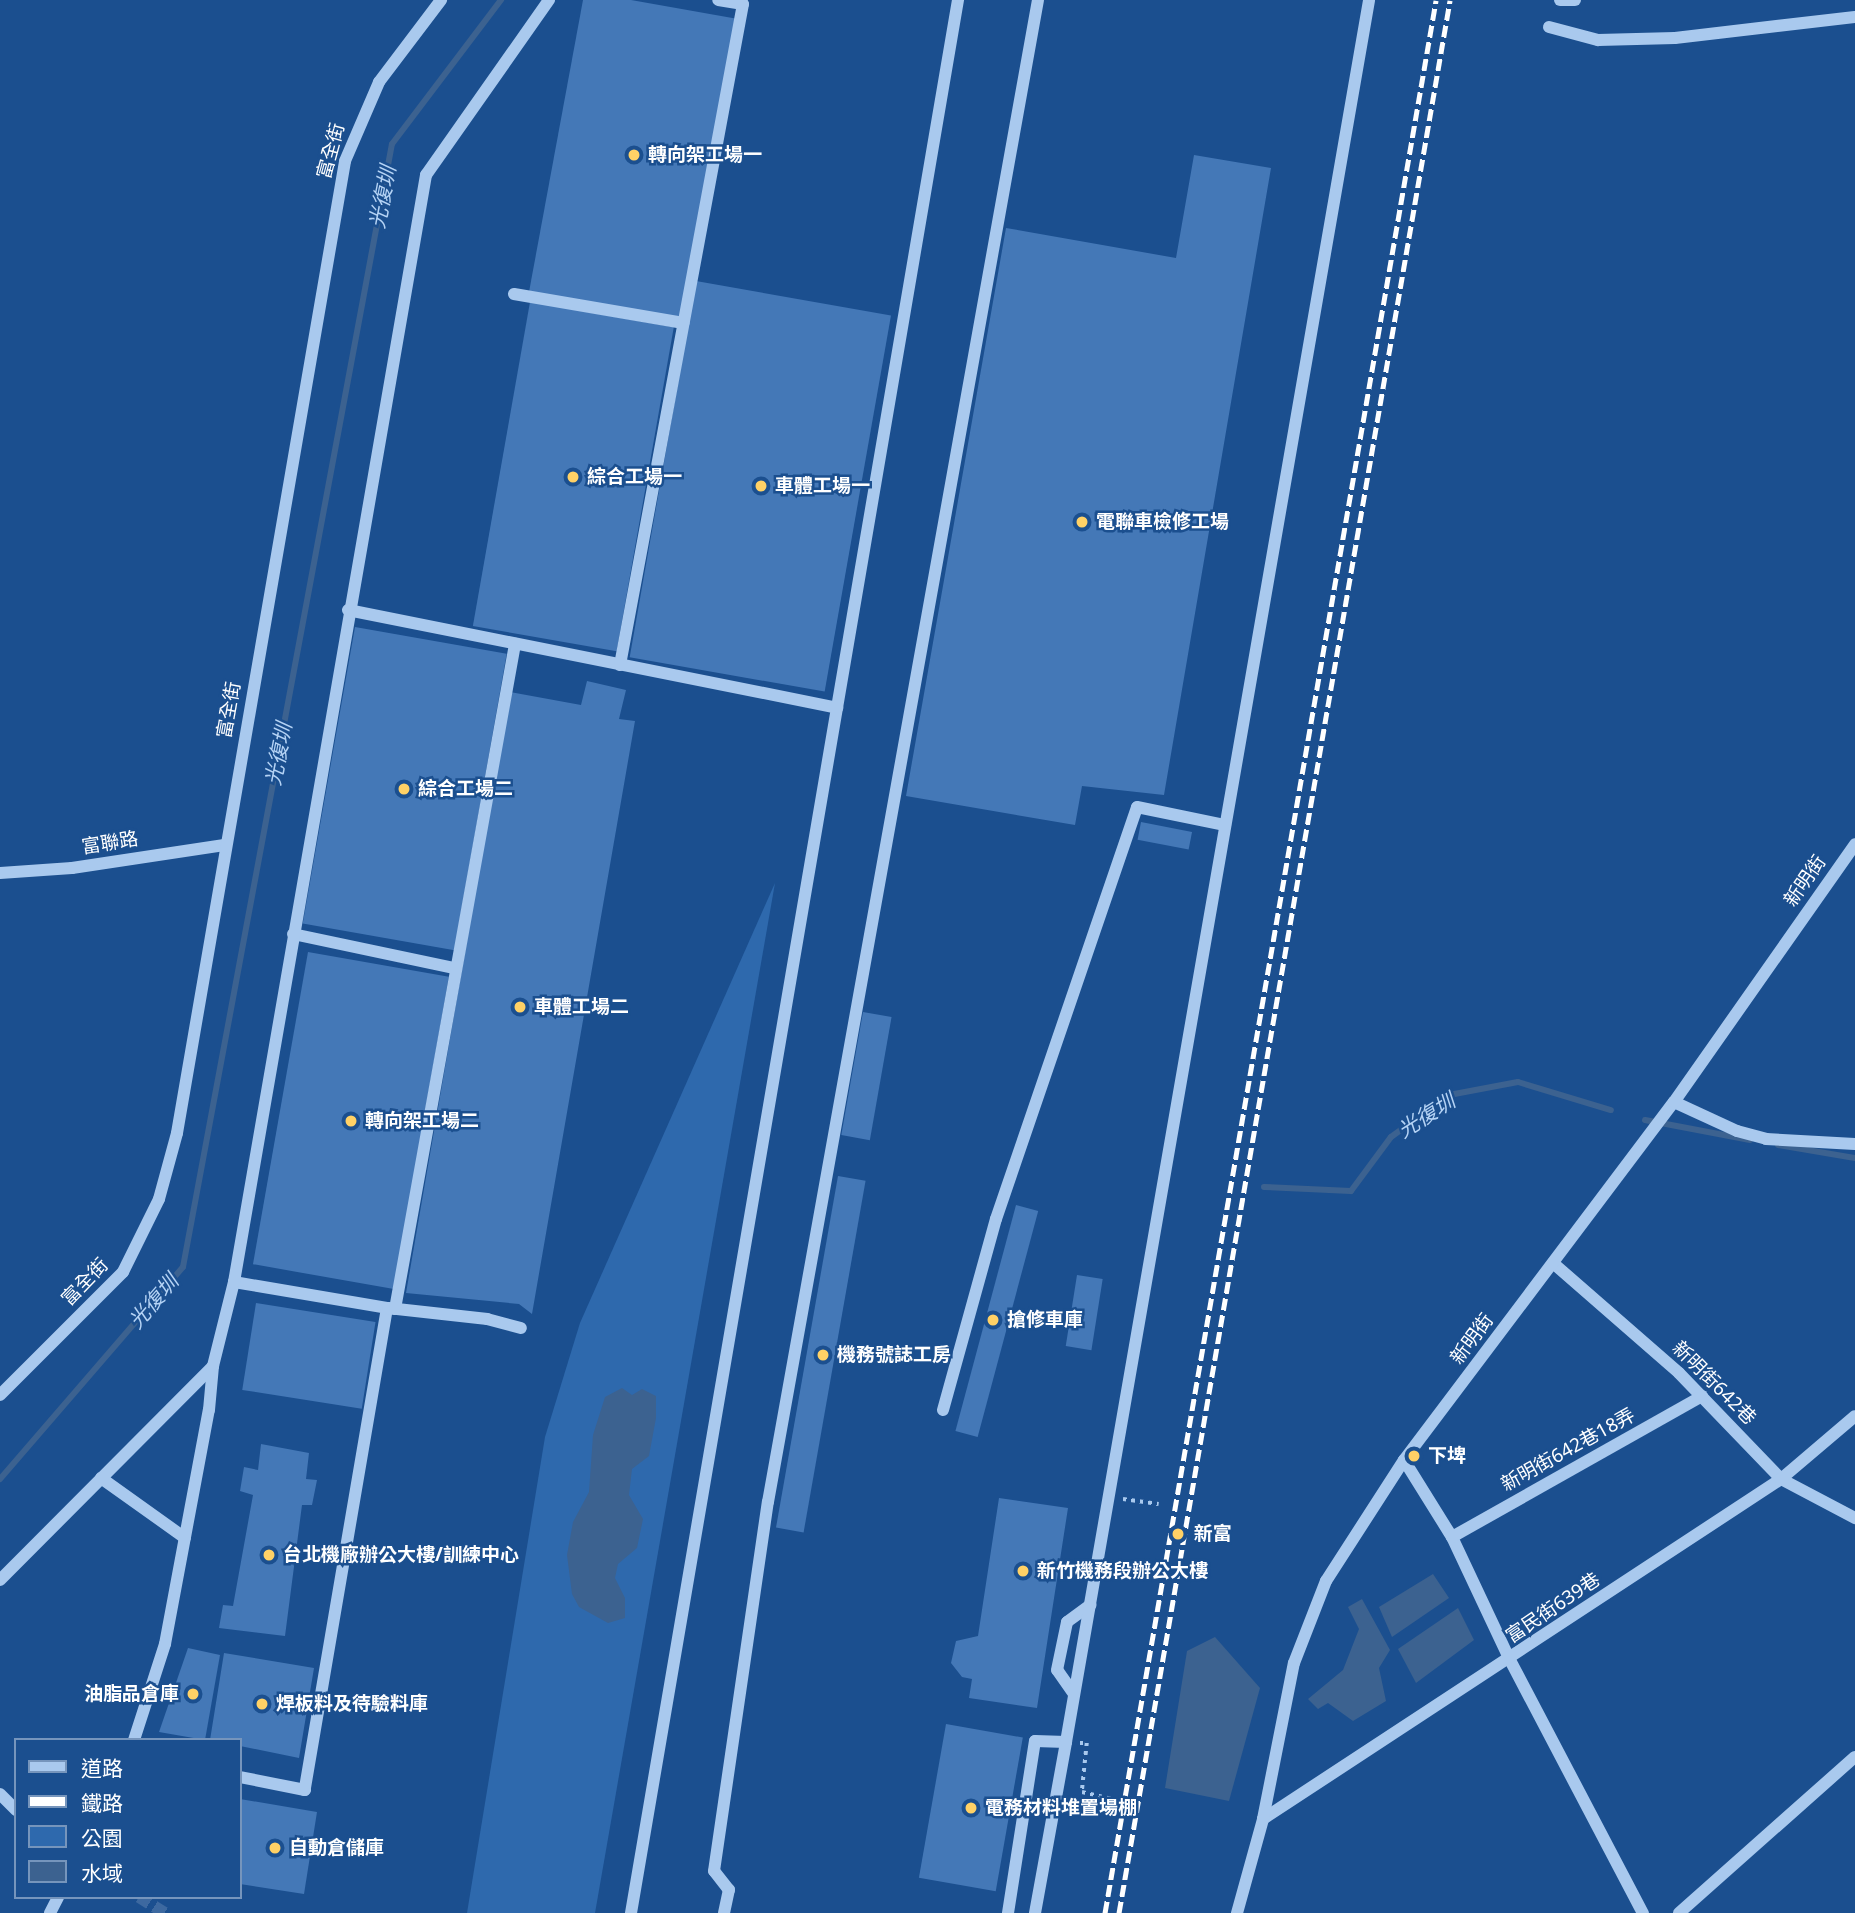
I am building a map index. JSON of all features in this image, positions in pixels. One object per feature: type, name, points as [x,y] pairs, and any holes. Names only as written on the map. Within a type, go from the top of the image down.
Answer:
[{"type":"street","name":"富全街","points":[[0,1395],[123,1272],[159,1199],[177,1133],[224,845],[345,161],[379,82],[441,0]]},
{"type":"street","points":[[135,1738],[165,1644],[209,1410],[213,1366],[234,1282],[348,610],[426,175],[549,0]]},
{"type":"street","points":[[620,665],[743,4],[718,0]]},
{"type":"street","points":[[631,1913],[958,0]]},
{"type":"street","points":[[724,1913],[729,1890],[714,1871],[768,1502],[1038,0]]},
{"type":"street","points":[[1035,1913],[1369,0]]},
{"type":"street","points":[[1560,0],[1575,0]]},
{"type":"street","points":[[1549,27],[1598,40],[1675,38],[1855,17]]},
{"type":"street","points":[[514,294],[684,323]]},
{"type":"street","points":[[348,610],[837,708]]},
{"type":"street","points":[[242,1777],[305,1790],[515,643]]},
{"type":"street","points":[[943,1410],[996,1219],[1137,807],[1225,825]]},
{"type":"street","name":"新明街","points":[[1237,1913],[1264,1819],[1294,1663],[1326,1581],[1404,1460],[1674,1102],[1855,844]]},
{"type":"street","name":"富聯路","points":[[0,873],[72,868],[224,845]]},
{"type":"street","points":[[293,934],[454,968]]},
{"type":"street","points":[[1674,1102],[1737,1131],[1766,1139],[1855,1144]]},
{"type":"street","name":"新明街642巷","points":[[1553,1263],[1702,1396],[1781,1479],[1855,1518]]},
{"type":"street","points":[[234,1282],[391,1309],[487,1319],[520,1328]]},
{"type":"street","points":[[0,1580],[213,1366]]},
{"type":"street","name":"新明街642巷18弄","points":[[1452,1537],[1702,1396]]},
{"type":"street","name":"富民街639巷","points":[[1264,1819],[1510,1660],[1781,1479],[1855,1416]]},
{"type":"street","points":[[1404,1460],[1452,1537],[1510,1660],[1643,1913]]},
{"type":"street","points":[[101,1478],[185,1538]]},
{"type":"street","points":[[1074,1694],[1057,1670],[1067,1622],[1090,1605]]},
{"type":"street","points":[[1009,1913],[1035,1741],[1066,1742]]},
{"type":"street","points":[[1678,1913],[1855,1757]]},
{"type":"street","points":[[0,1794],[14,1808]]},
{"type":"path","points":[[1108,1497],[1159,1504]]},
{"type":"path","points":[[1066,1742],[1087,1744],[1082,1792],[1117,1800]]},
{"type":"green space","points":[[775,883],[595,1913],[467,1913],[545,1437],[580,1323]]},
{"type":"water","points":[[622,1388],[632,1395],[642,1389],[656,1396],[656,1418],[649,1456],[632,1469],[629,1495],[643,1519],[637,1548],[618,1564],[615,1578],[625,1598],[625,1618],[608,1623],[579,1607],[572,1594],[567,1555],[573,1522],[589,1492],[593,1435],[605,1397]]},
{"type":"water","points":[[1433,1574],[1449,1598],[1392,1637],[1379,1607]]},
{"type":"water","points":[[1362,1599],[1390,1650],[1379,1668],[1386,1701],[1353,1721],[1328,1703],[1318,1709],[1308,1699],[1343,1670],[1359,1629],[1348,1607]]},
{"type":"water","points":[[1458,1608],[1474,1640],[1416,1683],[1398,1649]]},
{"type":"water","points":[[1215,1637],[1260,1688],[1229,1801],[1165,1788],[1187,1651]]},
{"type":"building","name":"轉向架工場一","points":[[583,0],[631,0],[738,19],[682,319],[529,292]]},
{"type":"building","name":"電聯車檢修工場","points":[[1194,155],[1271,168],[1164,795],[1082,786],[1075,825],[906,796],[1006,228],[1176,258]]},
{"type":"building","name":"車體工場一","points":[[696,281],[891,315],[825,692],[630,657]]},
{"type":"building","name":"綜合工場一","points":[[530,302],[674,327],[617,651],[473,626]]},
{"type":"building","name":"綜合工場二","points":[[355,627],[507,654],[454,950],[303,923]]},
{"type":"building","name":"車體工場二","points":[[587,681],[626,690],[619,719],[635,721],[532,1314],[519,1304],[406,1293],[510,692],[581,705]]},
{"type":"building","points":[[1141,822],[1192,832],[1189,850],[1138,840]]},
{"type":"building","name":"轉向架工場二","points":[[308,952],[449,977],[394,1289],[253,1264]]},
{"type":"building","points":[[863,1012],[892,1017],[870,1140],[841,1135]]},
{"type":"building","name":"機務號誌工房","points":[[838,1176],[866,1181],[804,1532],[776,1528]]},
{"type":"building","name":"搶修車庫","points":[[1016,1205],[1038,1211],[978,1437],[955,1431]]},
{"type":"building","points":[[1077,1275],[1103,1279],[1091,1350],[1066,1346]]},
{"type":"building","points":[[256,1303],[376,1322],[362,1409],[242,1390]]},
{"type":"building","name":"台北機廠辦公大樓/訓練中心","points":[[261,1444],[309,1453],[306,1479],[317,1480],[312,1505],[302,1505],[285,1636],[219,1628],[223,1605],[233,1606],[253,1495],[240,1491],[244,1467],[258,1470]]},
{"type":"building","name":"新竹機務段辦公大樓","points":[[999,1498],[1068,1508],[1037,1708],[969,1698],[972,1679],[962,1677],[951,1663],[956,1641],[978,1636]]},
{"type":"building","name":"油脂品倉庫","points":[[188,1648],[220,1655],[205,1738],[159,1732]]},
{"type":"building","name":"焊板料及待驗料庫","points":[[224,1653],[314,1668],[299,1758],[242,1746],[242,1738],[210,1738]]},
{"type":"building","name":"電務材料堆置場棚","points":[[946,1724],[1023,1738],[996,1891],[919,1878]]},
{"type":"building","name":"自動倉儲庫","points":[[242,1799],[317,1812],[304,1894],[242,1884]]},
{"type":"waterway","name":"光復圳","points":[[0,1479],[183,1267],[392,144],[501,0]]},
{"type":"waterway","name":"光復圳","points":[[1264,1187],[1351,1191],[1391,1137],[1449,1095],[1518,1082],[1611,1110]]},
{"type":"waterway","name":"光復圳","points":[[1645,1120],[1750,1140]]},
{"type":"waterway","name":"光復圳","points":[[1778,1145],[1855,1158]]},
{"type":"tunnel","points":[[142,1899],[165,1913]]},
{"type":"railway","points":[[1105,1913],[1436,0]]},
{"type":"railway","points":[[1119,1913],[1450,0]]},
{"type":"place","name":"轉向架工場一","points":[[634,155]]},
{"type":"place","name":"綜合工場一","points":[[573,477]]},
{"type":"place","name":"車體工場一","points":[[761,486]]},
{"type":"place","name":"電聯車檢修工場","points":[[1082,522]]},
{"type":"place","name":"綜合工場二","points":[[404,789]]},
{"type":"place","name":"車體工場二","points":[[520,1007]]},
{"type":"place","name":"轉向架工場二","points":[[351,1121]]},
{"type":"place","name":"搶修車庫","points":[[993,1320]]},
{"type":"place","name":"機務號誌工房","points":[[823,1355]]},
{"type":"place","name":"下埤","points":[[1414,1456]]},
{"type":"place","name":"新富","points":[[1178,1534]]},
{"type":"place","name":"台北機廠辦公大樓/訓練中心","points":[[269,1555]]},
{"type":"place","name":"新竹機務段辦公大樓","points":[[1023,1571]]},
{"type":"place","name":"油脂品倉庫","points":[[193,1694]]},
{"type":"place","name":"焊板料及待驗料庫","points":[[262,1704]]},
{"type":"place","name":"電務材料堆置場棚","points":[[971,1808]]},
{"type":"place","name":"自動倉儲庫","points":[[275,1848]]}]
